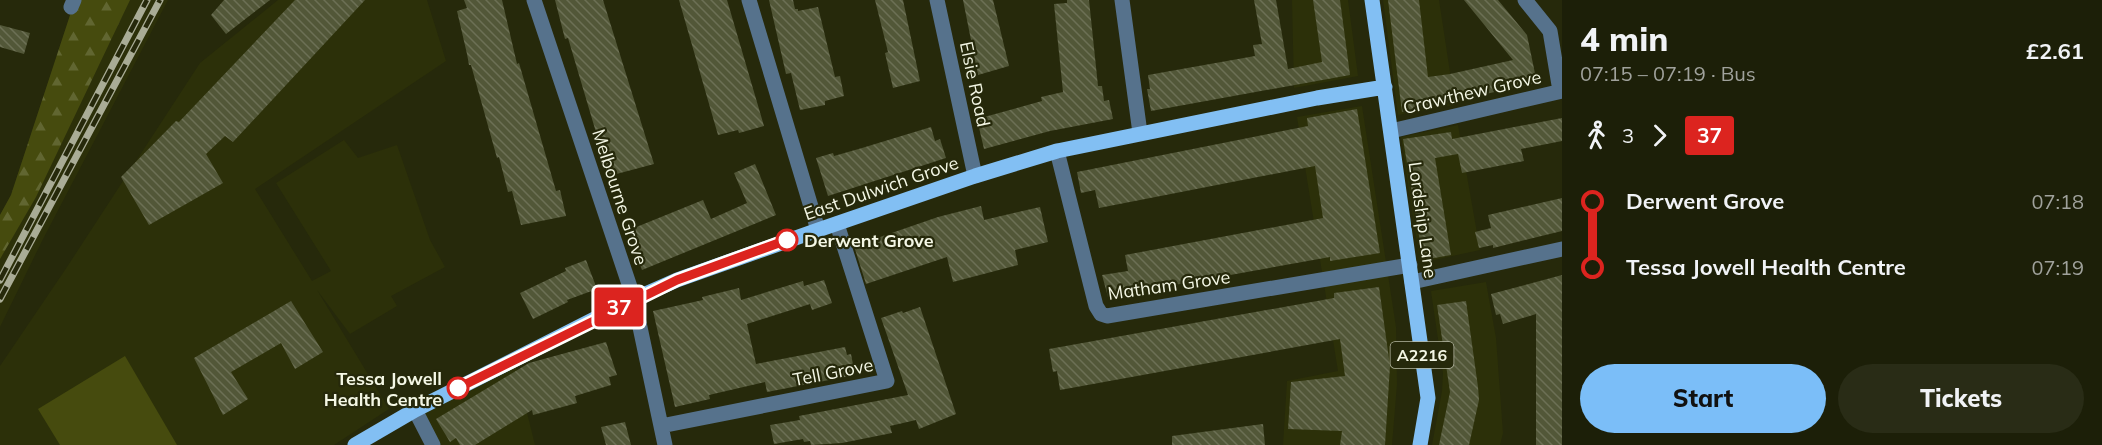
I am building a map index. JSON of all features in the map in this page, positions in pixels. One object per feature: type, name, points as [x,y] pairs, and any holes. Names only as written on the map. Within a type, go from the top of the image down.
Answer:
[{"type":"main road","name":"Lordship Lane","points":[[1372,0],[1428,398],[1420,445]]},
{"type":"main road","name":"East Dulwich Grove","points":[[355,445],[415,410],[634,299],[677,280],[818,230],[975,176],[1057,151],[1317,98],[1385,87]]},
{"type":"street","name":"Melbourne Grove","points":[[534,0],[634,299],[665,445]]},
{"type":"street","points":[[749,0],[818,230]]},
{"type":"street","name":"Elsie Road","points":[[937,0],[975,176]]},
{"type":"street","points":[[1122,0],[1140,133]]},
{"type":"street","points":[[1526,0],[1550,31],[1561,91]]},
{"type":"street","name":"Crawthew Grove","points":[[1391,131],[1561,91]]},
{"type":"street","name":"Matham Grove","points":[[1057,151],[1096,306],[1101,314],[1107,316],[1410,265]]},
{"type":"street","name":"Tell Grove","points":[[661,426],[887,381],[837,224]]},
{"type":"street","points":[[1412,282],[1562,249]]},
{"type":"street","points":[[415,410],[434,445]]},
{"type":"shaded area","points":[[75,0],[168,0],[42,241],[0,327],[0,215],[11,195]]},
{"type":"shaded area","points":[[278,0],[427,0],[446,61],[255,189],[312,281],[331,271],[276,183],[344,140],[358,158],[397,145],[430,240],[445,267],[391,296],[397,306],[350,334],[317,290],[389,409],[334,445],[0,445],[0,366],[200,63]]},
{"type":"shaded area","points":[[1292,0],[1348,0],[1358,76],[1294,88]]},
{"type":"shaded area","points":[[1383,0],[1439,0],[1455,105],[1398,115]]},
{"type":"shaded area","points":[[1362,106],[1396,327],[1397,384],[1392,445],[1283,445],[1287,381],[1338,371],[1297,117]]},
{"type":"shaded area","points":[[1458,125],[1480,250],[1420,263],[1401,137]]},
{"type":"shaded area","points":[[1486,282],[1496,338],[1503,433],[1500,445],[1432,445],[1443,373],[1431,291]]},
{"type":"shaded area","points":[[514,360],[535,445],[434,445],[413,406]]},
{"type":"green space","points":[[75,0],[130,0],[36,197],[0,259],[0,215],[11,195]]},
{"type":"green space","points":[[125,356],[177,445],[60,445],[38,409]]},
{"type":"building","points":[[224,0],[270,0],[226,34],[211,15]]},
{"type":"building","points":[[295,0],[365,0],[233,142],[225,136],[206,154],[223,183],[149,225],[121,177],[176,121],[179,122]]},
{"type":"building","points":[[464,0],[502,0],[517,64],[519,63],[556,191],[560,190],[566,216],[521,225],[512,191],[508,192],[471,65],[469,65],[457,11],[467,8]]},
{"type":"building","points":[[555,0],[603,0],[654,164],[609,176],[568,38],[565,39]]},
{"type":"building","points":[[679,0],[727,0],[764,126],[739,133],[738,130],[718,135]]},
{"type":"building","points":[[769,0],[793,0],[795,9],[798,11],[818,7],[835,77],[840,76],[844,96],[825,101],[825,105],[800,110],[791,73],[786,74]]},
{"type":"building","points":[[875,0],[903,0],[920,81],[893,88],[885,53],[888,52]]},
{"type":"building","points":[[963,0],[993,0],[1009,66],[978,75]]},
{"type":"building","points":[[1067,0],[1089,0],[1098,86],[1102,86],[1104,101],[1109,100],[1113,119],[1050,131],[984,149],[977,119],[1042,101],[1041,97],[1063,92],[1054,4],[1067,3]]},
{"type":"building","points":[[1254,0],[1276,0],[1288,69],[1322,62],[1313,0],[1340,0],[1350,75],[1151,111],[1147,89],[1150,89],[1148,75],[1255,56],[1253,45],[1262,44]]},
{"type":"building","points":[[1388,0],[1419,0],[1428,77],[1513,60],[1464,0],[1498,0],[1527,35],[1537,83],[1402,112]]},
{"type":"building","points":[[0,25],[30,33],[24,54],[0,47]]},
{"type":"building","points":[[1357,109],[1380,253],[1330,261],[1330,257],[1108,297],[1102,275],[1128,271],[1125,255],[1323,218],[1315,166],[1099,208],[1095,190],[1081,193],[1077,172],[1308,126],[1307,118]]},
{"type":"building","points":[[1562,118],[1562,141],[1521,149],[1524,161],[1462,173],[1458,154],[1435,158],[1451,255],[1423,260],[1403,139],[1451,132],[1452,139]]},
{"type":"building","points":[[931,127],[935,141],[940,139],[946,158],[828,196],[816,158],[833,153],[834,156]]},
{"type":"building","points":[[755,164],[776,215],[642,270],[629,230],[703,200],[711,219],[747,203],[734,173]]},
{"type":"building","points":[[1562,198],[1562,231],[1493,248],[1493,245],[1479,248],[1475,232],[1491,228],[1488,215]]},
{"type":"building","points":[[981,206],[984,220],[1040,207],[1048,242],[1015,250],[1018,265],[953,282],[947,257],[866,284],[854,246],[938,217]]},
{"type":"building","points":[[586,260],[597,289],[567,300],[568,302],[533,319],[520,293],[566,271],[565,268]]},
{"type":"building","points":[[1562,275],[1562,445],[1536,445],[1536,314],[1503,324],[1500,314],[1496,315],[1491,294]]},
{"type":"building","points":[[824,280],[832,303],[812,310],[810,304],[747,324],[756,364],[845,347],[847,355],[851,354],[855,375],[767,392],[765,382],[709,395],[710,399],[675,407],[653,311],[703,300],[702,297],[739,288],[741,300],[803,281],[804,286]]},
{"type":"building","points":[[1379,287],[1390,366],[1385,445],[1340,445],[1342,431],[1288,429],[1291,382],[1345,376],[1340,339],[1060,390],[1057,371],[1053,372],[1049,349],[1334,298],[1334,293]]},
{"type":"building","points":[[291,301],[323,352],[295,369],[281,343],[231,372],[248,399],[223,415],[194,358]]},
{"type":"building","points":[[1466,301],[1479,400],[1469,445],[1439,445],[1450,392],[1437,305]]},
{"type":"building","points":[[920,307],[956,414],[919,429],[916,420],[890,426],[892,433],[842,443],[811,445],[810,441],[804,442],[803,439],[774,444],[770,425],[800,420],[799,416],[908,395],[881,318]]},
{"type":"building","points":[[606,342],[617,375],[609,377],[611,385],[575,396],[577,403],[533,415],[532,410],[475,445],[460,445],[456,438],[450,442],[436,419],[529,363]]},
{"type":"building","points":[[625,422],[631,445],[606,445],[601,427]]},
{"type":"building","points":[[1263,424],[1265,445],[1172,445],[1172,436]]},
{"type":"railway","points":[[0,280],[147,0]]},
{"type":"railway","points":[[0,299],[160,0]]},
{"type":"bus line","name":"37","points":[[458,388],[634,299],[677,280],[787,240]]},
{"type":"place","name":"Derwent Grove","points":[[787,240]]},
{"type":"place","name":"Tessa Jowell Health Centre","points":[[458,388]]}]
